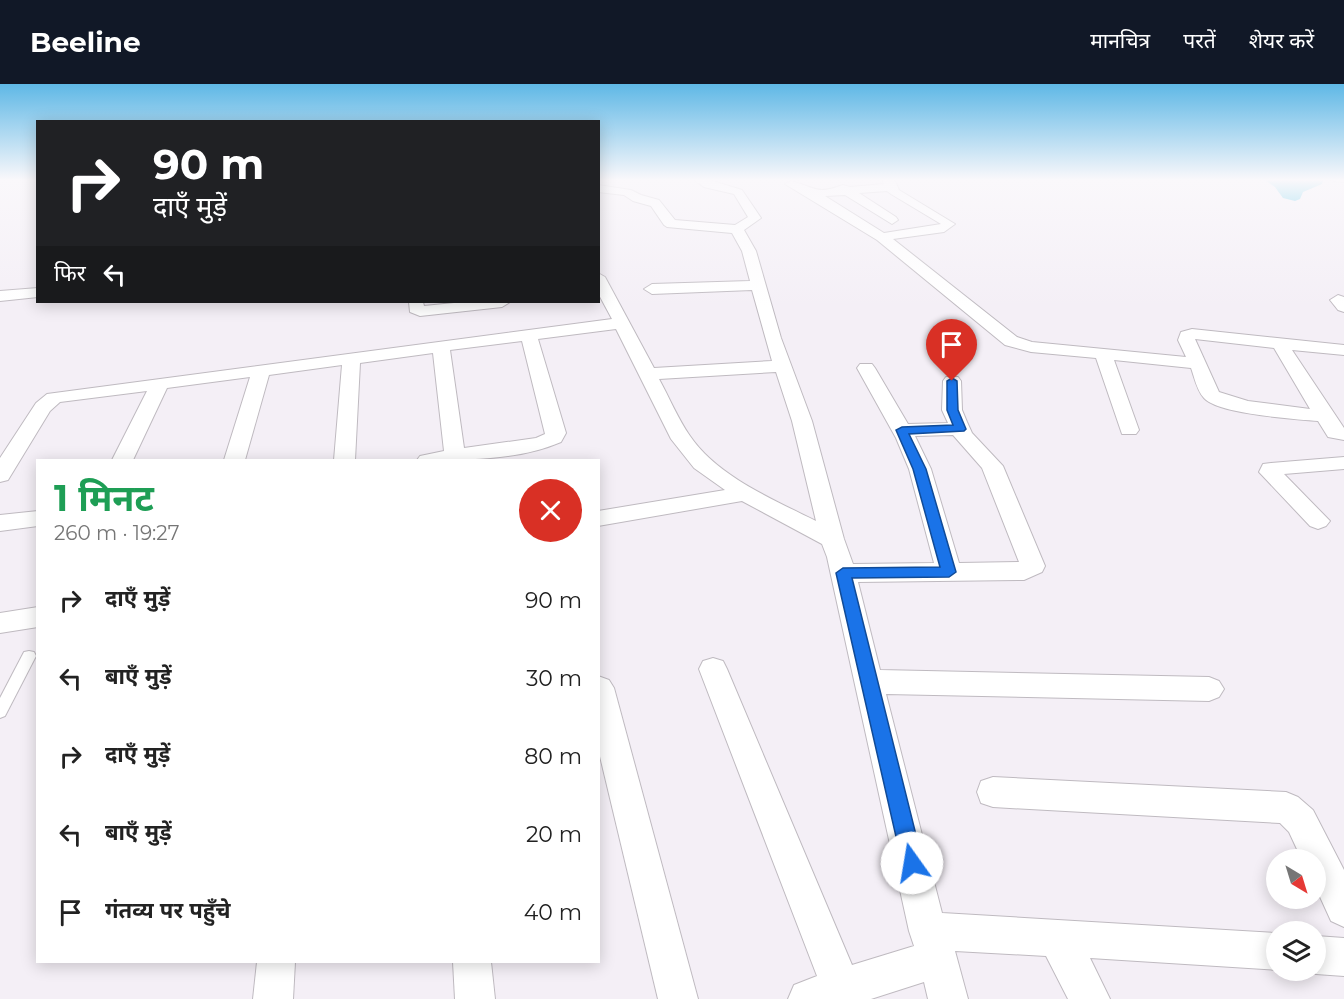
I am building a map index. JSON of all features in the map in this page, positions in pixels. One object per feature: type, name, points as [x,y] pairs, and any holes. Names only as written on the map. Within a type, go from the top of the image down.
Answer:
[{"type":"street","points":[[668,222],[736,230],[749,222]]},
{"type":"street","points":[[857,222],[882,237],[1011,341],[1031,347],[1198,363]]},
{"type":"street","points":[[882,237],[944,228],[949,224],[945,222]]},
{"type":"street","points":[[736,230],[749,251],[782,366],[802,421],[843,573],[948,999]]},
{"type":"street","points":[[601,285],[681,439],[702,463],[745,494],[832,539]]},
{"type":"street","points":[[652,289],[759,285]]},
{"type":"street","points":[[0,296],[36,292]]},
{"type":"street","points":[[416,303],[416,309],[420,311],[493,303]]},
{"type":"street","points":[[0,475],[43,407],[48,402],[64,396],[621,323]]},
{"type":"street","points":[[1337,432],[1215,398],[1211,395],[1186,340],[1187,336],[1192,334],[1344,350]]},
{"type":"street","points":[[434,459],[540,444],[554,438],[556,433],[529,335]]},
{"type":"street","points":[[1280,344],[1337,432]]},
{"type":"street","points":[[441,346],[455,456]]},
{"type":"street","points":[[1102,354],[1129,430]]},
{"type":"street","points":[[345,459],[351,358]]},
{"type":"street","points":[[646,374],[782,366]]},
{"type":"street","points":[[866,368],[902,430],[920,469],[949,572]]},
{"type":"street","points":[[235,459],[261,370]]},
{"type":"street","points":[[843,573],[1024,571],[1033,566],[992,466],[960,429],[952,410],[952,381]]},
{"type":"street","points":[[123,459],[160,383]]},
{"type":"street","points":[[902,430],[960,429]]},
{"type":"street","points":[[1318,520],[1273,476],[1271,469],[1344,463]]},
{"type":"street","points":[[600,519],[745,494]]},
{"type":"street","points":[[0,523],[36,518]]},
{"type":"street","points":[[0,623],[36,617]]},
{"type":"street","points":[[713,669],[824,994],[933,945],[1057,937],[1266,951]]},
{"type":"street","points":[[870,682],[1209,689]]},
{"type":"street","points":[[600,692],[678,999]]},
{"type":"street","points":[[993,792],[1286,808],[1301,821],[1339,890]]},
{"type":"street","points":[[1057,937],[1090,999]]},
{"type":"street","points":[[1326,956],[1344,957]]},
{"type":"street","points":[[273,999],[276,963]]},
{"type":"street","points":[[472,963],[475,999]]},
{"type":"lane","points":[[0,712],[29,656]]},
{"type":"route","points":[[912,863],[843,573],[949,572],[920,469],[902,430],[960,429],[952,410],[952,381]]}]
